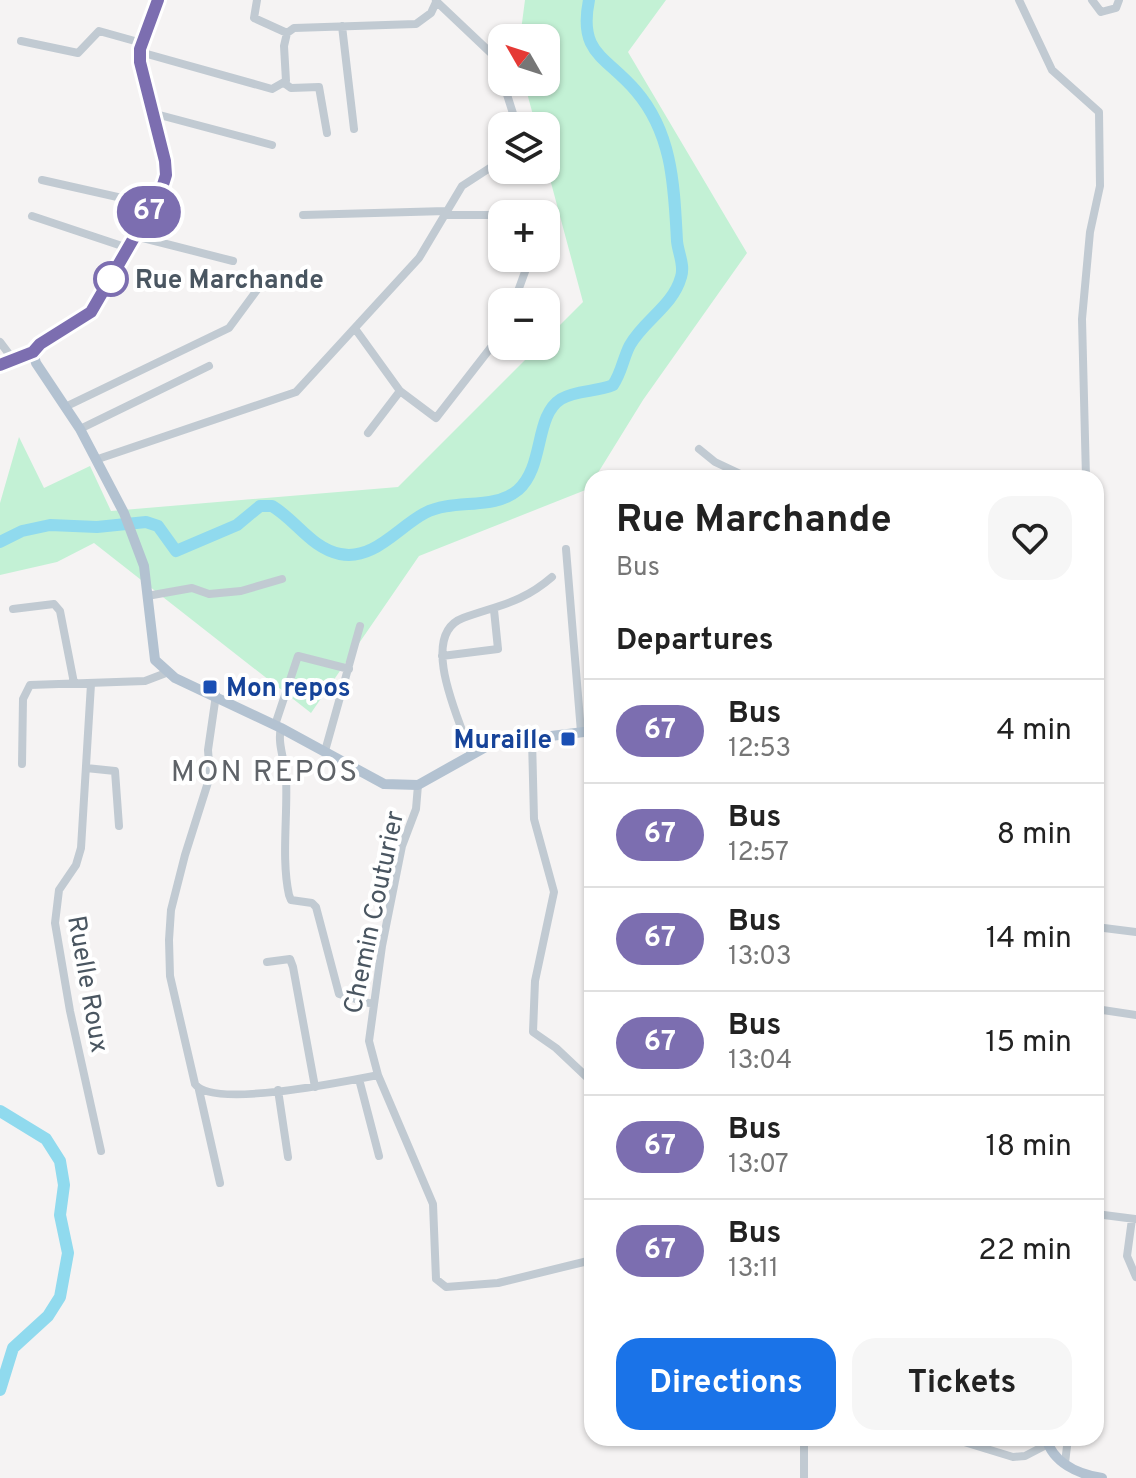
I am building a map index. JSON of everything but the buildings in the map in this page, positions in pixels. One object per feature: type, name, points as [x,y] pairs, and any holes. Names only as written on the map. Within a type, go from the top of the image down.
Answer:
[{"type":"main road","points":[[158,0],[141,47],[141,73],[167,171],[153,205],[91,312],[40,344],[33,352],[36,363],[98,459],[124,513],[144,566],[155,660],[166,673],[278,726],[384,784],[418,785],[493,743],[584,731]]},
{"type":"main road","points":[[1051,1446],[1065,1463],[1102,1478]]},
{"type":"street","points":[[257,0],[254,18],[287,33],[302,26],[416,24],[431,13],[436,0],[488,50]]},
{"type":"street","points":[[1019,0],[1052,70],[1099,112],[1100,186],[1090,232],[1082,319],[1086,470]]},
{"type":"street","points":[[1092,0],[1101,12],[1116,8],[1119,0]]},
{"type":"street","points":[[342,26],[354,129]]},
{"type":"street","points":[[21,41],[78,53],[99,31],[243,83],[272,89],[284,83],[287,74],[284,46],[287,33]]},
{"type":"street","points":[[284,83],[291,88],[319,87],[327,133]]},
{"type":"street","points":[[152,113],[272,145]]},
{"type":"street","points":[[98,459],[296,392],[419,258],[462,186],[488,169]]},
{"type":"street","points":[[42,180],[153,205]]},
{"type":"street","points":[[303,215],[488,215]]},
{"type":"street","points":[[32,216],[128,248]]},
{"type":"street","points":[[135,236],[233,261]]},
{"type":"street","points":[[65,407],[229,328],[257,290]]},
{"type":"street","points":[[356,330],[400,391],[432,417],[440,416],[488,351]]},
{"type":"street","points":[[0,342],[12,358]]},
{"type":"street","points":[[0,365],[33,352]]},
{"type":"street","points":[[80,429],[209,366]]},
{"type":"street","points":[[368,433],[400,391]]},
{"type":"street","points":[[699,449],[732,470]]},
{"type":"street","points":[[566,549],[584,713]]},
{"type":"street","points":[[471,754],[442,656],[443,639],[455,622],[531,595],[552,577]]},
{"type":"street","points":[[147,596],[192,588],[209,594],[241,591],[282,579]]},
{"type":"street","points":[[13,609],[54,604],[60,611],[74,683]]},
{"type":"street","points":[[442,656],[498,649],[494,610]]},
{"type":"street","points":[[325,751],[360,626]]},
{"type":"street","points":[[349,669],[298,656],[278,726],[285,757],[289,895],[291,900],[312,903],[316,907],[339,994],[372,1004]]},
{"type":"street","points":[[22,764],[23,699],[26,689],[35,683],[145,681],[166,673]]},
{"type":"street","name":"Ruelle Roux","points":[[91,684],[81,848],[76,865],[59,890],[55,923],[70,1011],[101,1151]]},
{"type":"street","points":[[216,695],[208,750],[210,776],[171,910],[169,940],[170,976],[220,1183]]},
{"type":"street","points":[[532,739],[534,819],[554,892],[535,981],[533,1032],[556,1048],[584,1074]]},
{"type":"street","points":[[86,768],[115,771],[119,826]]},
{"type":"street","name":"Chemin Couturier","points":[[418,785],[416,809],[402,846],[372,1004],[369,1041],[378,1075],[433,1204],[436,1279],[441,1286],[476,1284],[584,1262]]},
{"type":"street","points":[[1104,928],[1136,932]]},
{"type":"street","points":[[267,962],[290,959],[315,1087]]},
{"type":"street","points":[[1104,1010],[1136,1015]]},
{"type":"street","points":[[199,1090],[214,1094],[315,1087],[378,1075]]},
{"type":"street","points":[[359,1079],[379,1156]]},
{"type":"street","points":[[278,1090],[288,1157]]},
{"type":"street","points":[[1104,1215],[1134,1219],[1131,1257],[1136,1277]]},
{"type":"street","points":[[804,1446],[804,1478]]},
{"type":"street","points":[[980,1446],[1020,1457],[1039,1446]]},
{"type":"street","points":[[1065,1463],[1067,1446]]},
{"type":"green space","points":[[525,0],[666,0],[628,52],[747,253],[643,400],[600,470],[584,470],[584,491],[419,556],[311,713],[94,543],[57,562],[0,575],[0,503],[19,437],[44,488],[90,466],[111,511],[398,487],[525,360],[560,360],[560,325],[583,302],[560,216],[560,200],[556,200],[551,184],[560,184],[560,112],[532,112],[528,96],[560,96],[560,24],[522,24]]},
{"type":"waterway","points":[[0,542],[22,531],[50,525],[97,527],[146,522],[158,526],[176,551],[237,525],[260,506],[272,506],[321,546],[352,555],[375,548],[425,513],[448,506],[485,503],[518,490],[532,468],[547,417],[553,407],[567,396],[613,385],[630,345],[672,296],[682,272],[669,162],[658,125],[636,91],[597,53],[591,43],[587,32],[589,0]]},
{"type":"waterway","points":[[0,1111],[46,1139],[60,1161],[64,1185],[60,1215],[68,1253],[60,1297],[48,1316],[13,1348],[0,1390]]},
{"type":"bus line","name":"67","points":[[0,365],[33,352],[40,344],[91,312],[161,191],[166,175],[165,161],[140,62],[140,49],[158,0]]},
{"type":"place","name":"Rue Marchande","points":[[111,279]]},
{"type":"place","name":"Mon repos","points":[[210,687]]},
{"type":"place","name":"Muraille","points":[[568,739]]},
{"type":"district","name":"MON REPOS","points":[[265,771]]}]
